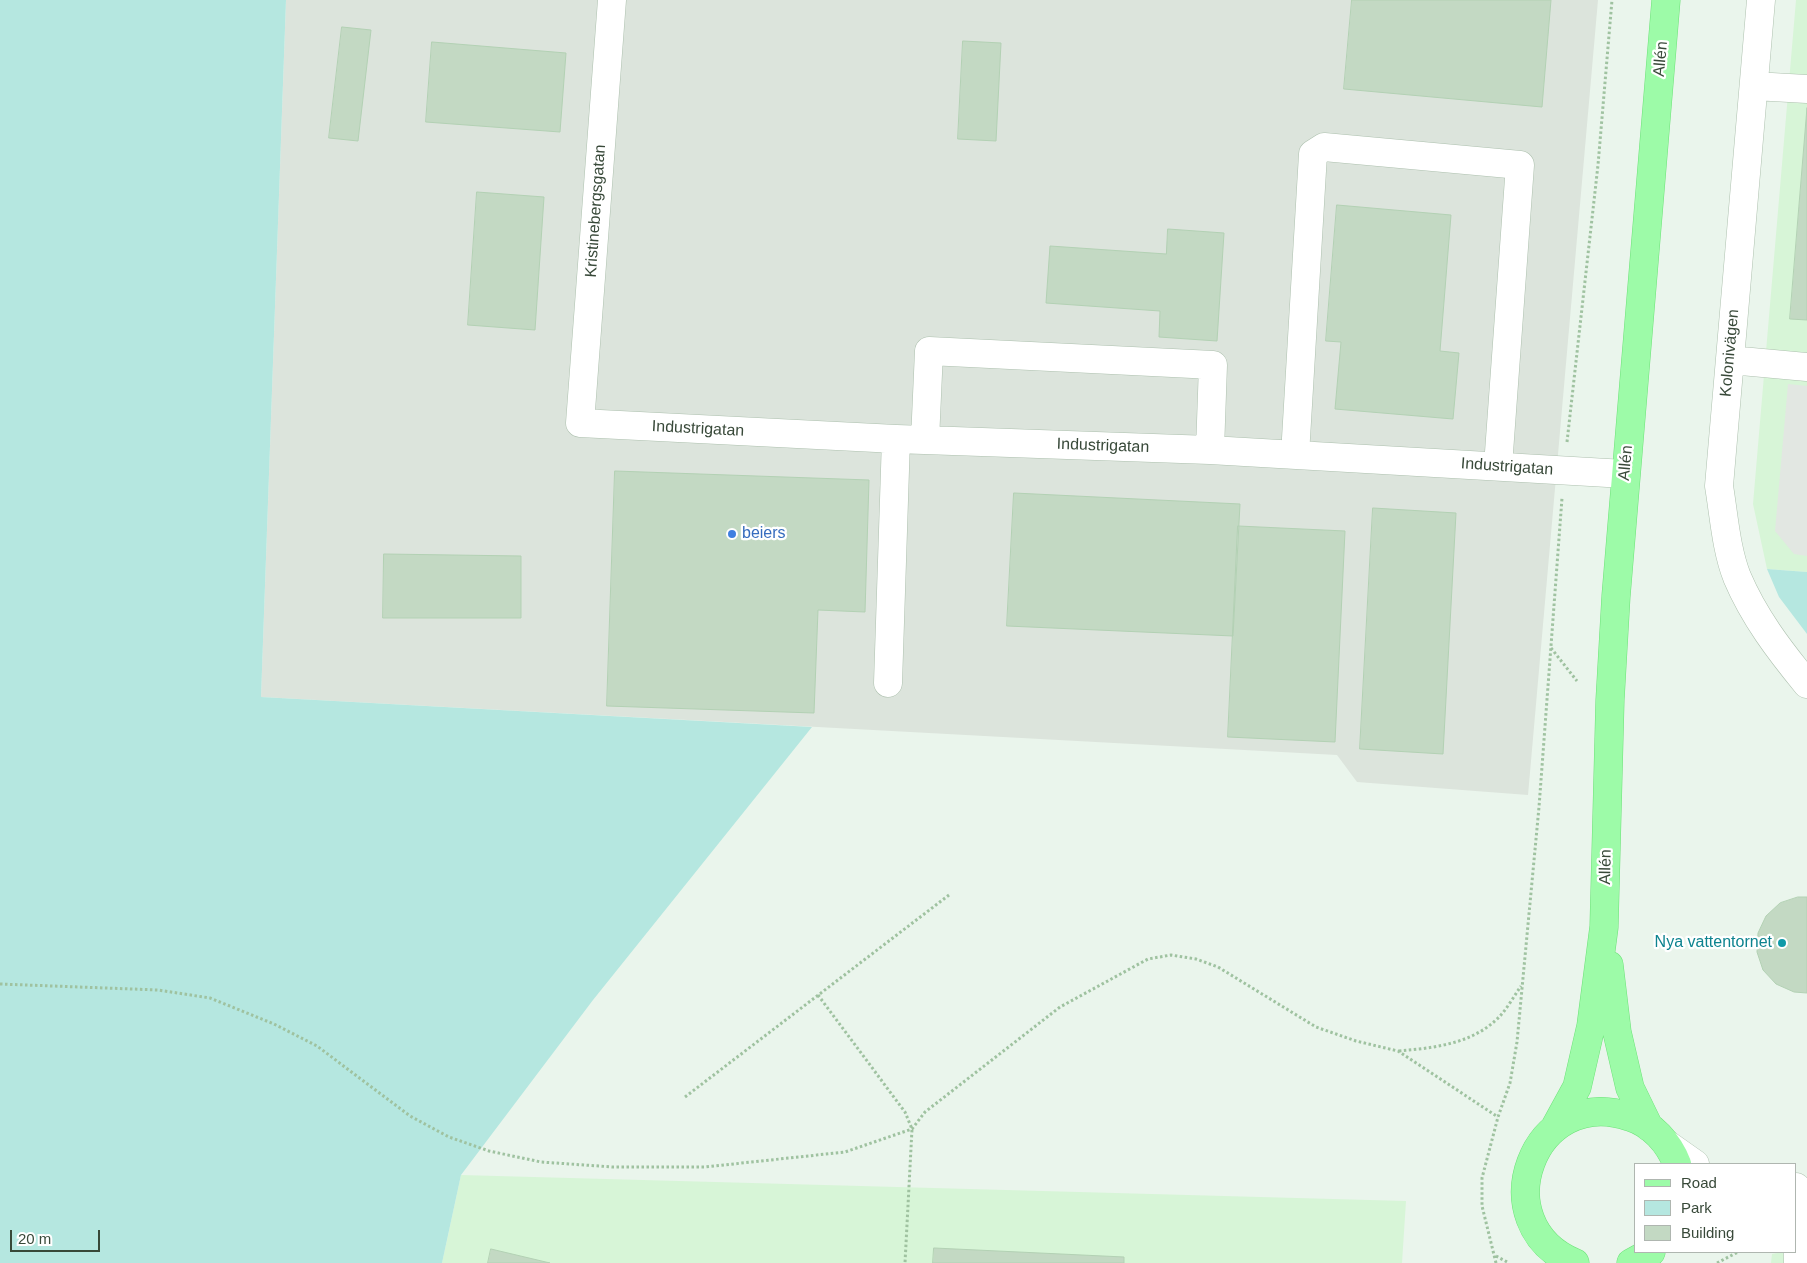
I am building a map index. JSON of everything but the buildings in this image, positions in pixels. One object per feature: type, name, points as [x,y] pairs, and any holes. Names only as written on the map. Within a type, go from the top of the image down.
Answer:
[{"type":"main road","name":"Allén","points":[[1554,1129],[1577,1087],[1590,1026],[1604,926],[1610,700],[1625,474],[1666,0]]},
{"type":"main road","name":"Allén","points":[[1604,926],[1617,1032],[1630,1088],[1665,1145]]},
{"type":"main road","points":[[1563,1259],[1534,1227],[1525,1198],[1528,1167],[1543,1140],[1554,1129],[1580,1115],[1608,1112],[1636,1119],[1665,1145]]},
{"type":"street","name":"Kristinebergsgatan","points":[[580,423],[612,0]]},
{"type":"street","name":"Kolonivägen","points":[[1761,0],[1719,486],[1726,533],[1736,576],[1757,620],[1807,684]]},
{"type":"street","points":[[1754,86],[1807,89]]},
{"type":"street","points":[[1294,455],[1313,154],[1324,147],[1520,165],[1498,466]]},
{"type":"street","points":[[925,440],[929,350],[1213,365],[1210,450]]},
{"type":"street","points":[[1730,360],[1807,367]]},
{"type":"street","name":"Industrigatan","points":[[580,423],[896,439],[1210,450],[1625,474]]},
{"type":"street","points":[[888,683],[896,439]]},
{"type":"street","points":[[1665,1145],[1693,1163]]},
{"type":"street","points":[[1797,1225],[1798,1263]]},
{"type":"path","points":[[1496,1263],[1496,1256],[1482,1206],[1482,1178],[1498,1117],[1510,1083],[1522,985],[1539,807],[1564,471],[1598,165],[1612,0]]},
{"type":"path","points":[[1551,648],[1576,681]]},
{"type":"path","points":[[685,1097],[949,895]]},
{"type":"path","points":[[0,984],[158,990],[210,998],[274,1024],[317,1046],[410,1116],[449,1137],[489,1151],[541,1162],[612,1166],[705,1167],[846,1152],[912,1129],[925,1112],[1060,1007],[1148,959],[1171,955],[1196,959],[1218,967],[1316,1027],[1356,1042],[1398,1051],[1430,1048],[1461,1040],[1482,1031],[1499,1017],[1522,985]]},
{"type":"path","points":[[818,995],[905,1112],[912,1129],[905,1263]]},
{"type":"path","points":[[1398,1051],[1498,1117]]},
{"type":"path","points":[[1717,1263],[1736,1253]]},
{"type":"path","points":[[1496,1256],[1509,1263]]},
{"type":"shaded area","points":[[286,0],[1598,0],[1528,795],[1357,782],[1337,755],[261,697]]},
{"type":"shaded area","points":[[1796,0],[1807,0],[1807,572],[1767,569],[1753,504]]},
{"type":"shaded area","points":[[1788,384],[1807,386],[1807,556],[1794,554],[1775,531]]},
{"type":"shaded area","points":[[461,1175],[1406,1201],[1402,1263],[442,1263]]},
{"type":"shaded area","points":[[1797,1253],[1807,1263],[1771,1263],[1772,1254]]},
{"type":"green space","points":[[0,0],[286,0],[261,697],[812,727],[593,1000],[461,1175],[442,1263],[0,1263]]},
{"type":"green space","points":[[1767,569],[1807,572],[1807,634],[1779,597]]},
{"type":"place","name":"beiers","points":[[732,534]]},
{"type":"place","name":"Nya vattentornet","points":[[1782,943]]}]
